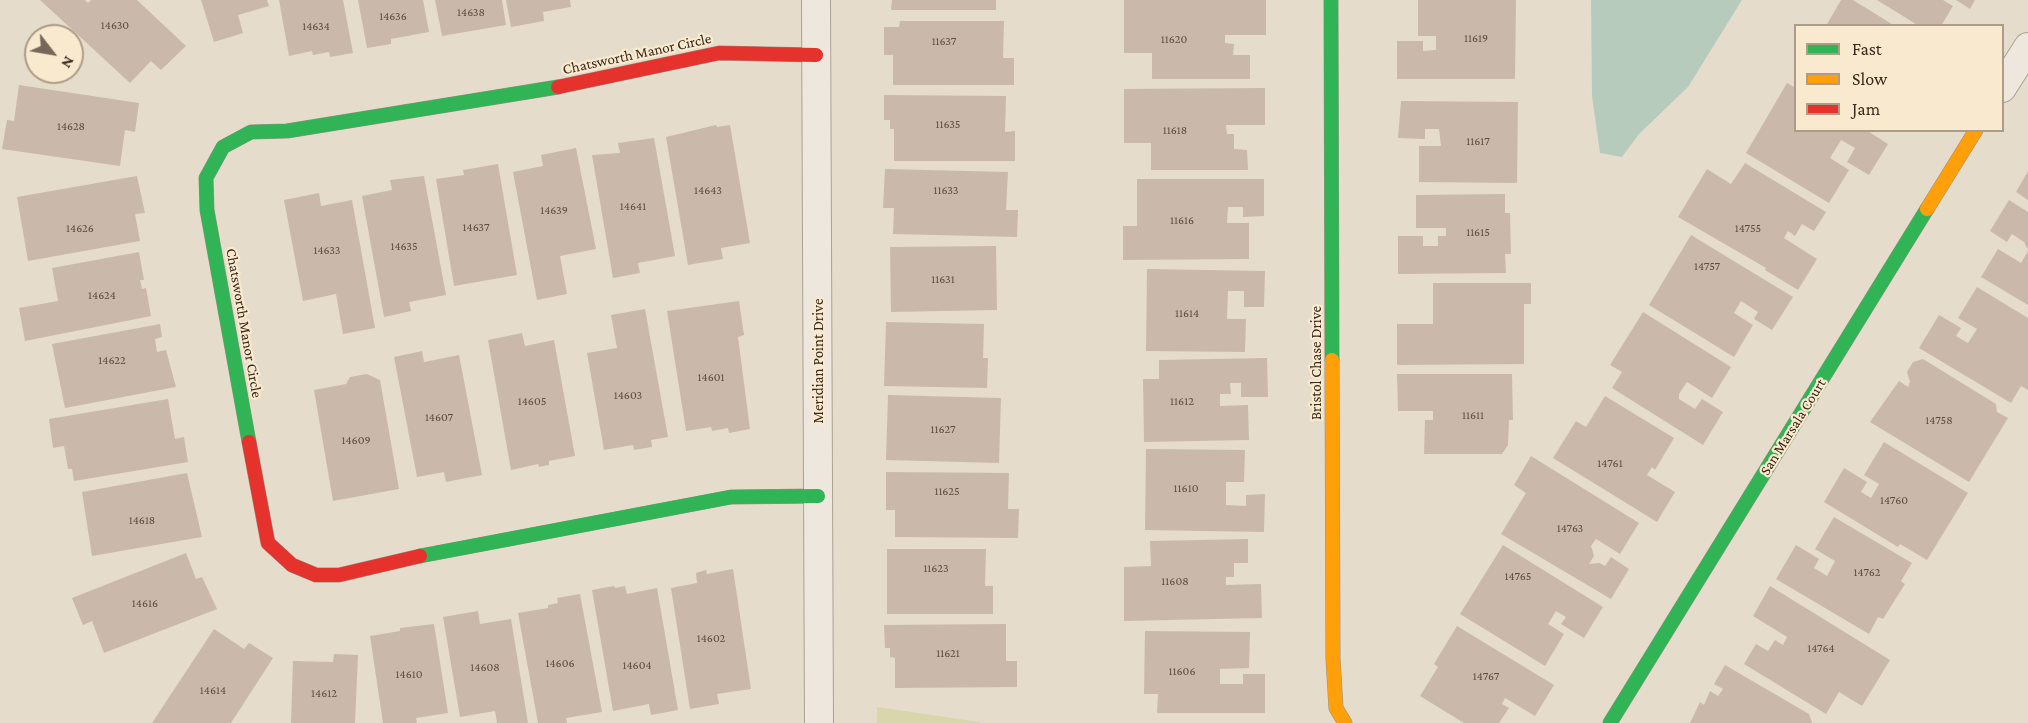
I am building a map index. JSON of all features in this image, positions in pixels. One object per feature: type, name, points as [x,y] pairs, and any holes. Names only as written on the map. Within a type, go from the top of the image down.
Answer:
[{"type":"street","name":"Meridian Point Drive","points":[[816,0],[819,723]]},
{"type":"street","name":"Bristol Chase Drive","points":[[1331,0],[1333,659],[1336,708],[1345,723]]},
{"type":"street","points":[[2004,85],[2028,47]]},
{"type":"street","name":"Chatsworth Manor Circle","points":[[816,55],[719,52],[537,92],[287,131],[251,132],[223,147],[206,177],[207,210],[268,543],[292,565],[316,575],[339,575],[406,559],[731,497],[818,496]]},
{"type":"street","name":"San Marsala Court","points":[[1610,723],[1975,132]]},
{"type":"shaded area","points":[[1591,0],[1742,0],[1688,87],[1639,134],[1622,157],[1600,153],[1592,96]]},
{"type":"shaded area","points":[[877,707],[980,722],[982,723],[877,723]]},
{"type":"building","points":[[40,0],[85,0],[88,3],[91,0],[137,0],[186,46],[161,70],[151,61],[130,83],[84,41],[84,24],[66,24]]},
{"type":"building","points":[[201,0],[267,0],[269,6],[238,15],[243,33],[214,42]]},
{"type":"building","points":[[279,0],[343,0],[353,53],[330,57],[329,52],[313,55],[312,51],[289,56]]},
{"type":"building","points":[[358,0],[423,0],[429,32],[391,39],[391,44],[367,48]]},
{"type":"building","points":[[435,0],[502,0],[506,25],[442,36]]},
{"type":"building","points":[[506,0],[570,0],[571,7],[543,12],[544,21],[511,27]]},
{"type":"building","points":[[892,0],[996,0],[996,10],[891,10]]},
{"type":"building","points":[[1124,0],[1266,0],[1266,35],[1225,35],[1225,43],[1234,44],[1233,55],[1250,55],[1250,79],[1152,79],[1152,53],[1124,53]]},
{"type":"building","points":[[1418,0],[1516,0],[1515,79],[1397,79],[1397,41],[1423,41],[1423,51],[1436,50],[1436,36],[1418,36]]},
{"type":"building","points":[[1841,0],[1853,0],[1892,24],[1827,24]]},
{"type":"building","points":[[1877,0],[1943,0],[1953,6],[1942,24],[1916,24]]},
{"type":"building","points":[[1956,0],[1975,0],[1970,9]]},
{"type":"building","points":[[900,21],[1004,21],[1003,58],[1014,58],[1014,85],[893,85],[893,55],[884,55],[884,27],[899,27]]},
{"type":"building","points":[[1787,83],[1794,87],[1794,132],[1869,132],[1888,144],[1869,175],[1847,162],[1855,148],[1841,140],[1830,158],[1849,170],[1829,203],[1746,153]]},
{"type":"building","points":[[19,85],[139,103],[135,132],[125,130],[120,166],[2,149],[7,120],[14,121]]},
{"type":"building","points":[[1265,88],[1265,125],[1226,125],[1227,134],[1234,134],[1234,149],[1247,150],[1248,170],[1151,170],[1151,143],[1124,143],[1124,89]]},
{"type":"building","points":[[884,95],[1006,96],[1005,132],[1015,131],[1015,161],[894,161],[894,129],[890,129],[890,120],[884,120]]},
{"type":"building","points":[[1401,101],[1518,102],[1517,183],[1419,182],[1419,146],[1441,146],[1439,129],[1425,129],[1425,139],[1398,138]]},
{"type":"building","points":[[716,125],[717,127],[730,125],[750,243],[721,248],[723,259],[688,265],[666,137]]},
{"type":"building","points":[[654,138],[675,256],[638,263],[640,273],[613,278],[592,155],[620,153],[618,143]]},
{"type":"building","points":[[576,148],[596,249],[560,256],[567,294],[537,300],[513,172],[543,166],[541,155]]},
{"type":"building","points":[[1745,163],[1826,212],[1814,231],[1802,224],[1795,236],[1788,231],[1784,238],[1817,259],[1798,290],[1765,270],[1766,268],[1678,217],[1707,169],[1731,184]]},
{"type":"building","points":[[498,164],[517,275],[454,286],[436,179],[464,175],[463,170]]},
{"type":"building","points":[[885,169],[1008,172],[1006,210],[1018,210],[1017,237],[893,234],[894,208],[883,208]]},
{"type":"building","points":[[2028,171],[2028,200],[2016,192]]},
{"type":"building","points":[[137,176],[145,213],[135,214],[140,241],[28,261],[17,197]]},
{"type":"building","points":[[424,176],[446,295],[409,302],[411,311],[384,317],[362,196],[392,190],[390,180]]},
{"type":"building","points":[[1137,179],[1264,179],[1264,216],[1243,217],[1243,207],[1228,207],[1227,223],[1249,223],[1249,259],[1123,260],[1123,226],[1137,226]]},
{"type":"building","points":[[319,193],[321,206],[352,200],[375,328],[343,334],[336,294],[303,301],[284,200]]},
{"type":"building","points":[[1505,194],[1505,213],[1510,213],[1511,254],[1505,254],[1506,273],[1398,274],[1398,236],[1423,236],[1423,246],[1438,246],[1438,236],[1446,236],[1446,228],[1416,228],[1416,195]]},
{"type":"building","points":[[2009,200],[2028,212],[2028,250],[2024,242],[2012,234],[2007,242],[1990,231]]},
{"type":"building","points":[[1691,235],[1793,297],[1772,330],[1754,319],[1758,312],[1741,301],[1734,313],[1753,325],[1734,357],[1649,305]]},
{"type":"building","points":[[996,246],[997,310],[891,312],[890,247]]},
{"type":"building","points":[[1998,249],[2021,263],[2028,251],[2028,305],[1981,277]]},
{"type":"building","points":[[139,252],[144,280],[140,280],[142,289],[146,288],[151,316],[25,341],[19,308],[58,301],[52,268]]},
{"type":"building","points":[[1147,269],[1265,271],[1264,307],[1244,307],[1244,291],[1228,291],[1227,319],[1246,319],[1245,352],[1146,351]]},
{"type":"building","points":[[1433,283],[1531,283],[1531,304],[1524,304],[1524,364],[1397,365],[1397,324],[1433,324]]},
{"type":"building","points":[[1977,287],[2028,318],[2028,390],[2021,386],[2011,403],[1919,348],[1939,315],[1961,328],[1956,336],[1968,343],[1977,329],[1958,318]]},
{"type":"building","points":[[739,301],[744,335],[738,337],[750,429],[729,433],[728,428],[712,431],[711,427],[686,431],[667,311]]},
{"type":"building","points":[[645,309],[668,437],[651,440],[652,447],[634,450],[633,445],[604,450],[587,353],[617,348],[611,315]]},
{"type":"building","points":[[1643,312],[1731,367],[1712,398],[1687,382],[1679,394],[1679,399],[1695,409],[1702,399],[1723,412],[1703,445],[1612,388],[1622,372],[1610,365]]},
{"type":"building","points":[[886,322],[984,324],[983,358],[988,358],[987,388],[884,386]]},
{"type":"building","points":[[160,324],[162,337],[155,339],[157,352],[166,350],[176,387],[65,408],[52,344]]},
{"type":"building","points":[[522,333],[525,346],[554,340],[575,456],[549,461],[549,465],[539,467],[538,464],[511,470],[488,340]]},
{"type":"building","points":[[422,351],[424,362],[459,355],[482,475],[446,482],[444,472],[417,477],[394,357]]},
{"type":"building","points":[[1267,358],[1268,397],[1241,397],[1241,383],[1230,383],[1231,394],[1220,394],[1220,406],[1248,405],[1249,440],[1144,442],[1143,379],[1159,379],[1159,360]]},
{"type":"building","points":[[1923,359],[1996,404],[1997,412],[2008,418],[1969,482],[1870,422],[1899,381],[1908,387],[1910,382],[1907,372],[1913,362]]},
{"type":"building","points":[[367,374],[380,380],[399,489],[333,501],[314,390],[346,384],[350,377]]},
{"type":"building","points":[[1397,374],[1512,374],[1513,420],[1509,420],[1508,445],[1502,454],[1424,454],[1425,420],[1433,420],[1433,411],[1398,411]]},
{"type":"building","points":[[888,395],[1001,398],[999,463],[886,460]]},
{"type":"building","points":[[1605,396],[1674,438],[1655,470],[1652,467],[1647,475],[1675,492],[1657,522],[1553,458],[1576,421],[1586,427]]},
{"type":"building","points":[[168,399],[175,439],[184,437],[188,462],[74,481],[72,469],[68,469],[64,446],[53,448],[49,419]]},
{"type":"building","points":[[1884,442],[1968,493],[1927,560],[1900,544],[1898,547],[1824,502],[1844,468],[1867,482],[1861,492],[1871,498],[1879,484],[1864,475]]},
{"type":"building","points":[[1146,449],[1245,450],[1244,482],[1226,482],[1226,505],[1246,506],[1246,495],[1265,494],[1264,532],[1145,530]]},
{"type":"building","points":[[1531,456],[1639,523],[1620,554],[1596,539],[1591,546],[1594,556],[1589,564],[1600,563],[1605,566],[1611,557],[1629,569],[1611,599],[1501,534],[1526,493],[1514,485]]},
{"type":"building","points":[[886,472],[1009,473],[1008,509],[1019,509],[1018,538],[895,537],[895,510],[886,510]]},
{"type":"building","points":[[187,473],[202,537],[92,556],[82,492]]},
{"type":"building","points":[[1834,517],[1912,563],[1901,581],[1905,584],[1883,619],[1878,617],[1869,634],[1776,579],[1796,545],[1819,559],[1814,568],[1827,576],[1835,561],[1815,549]]},
{"type":"building","points":[[1248,539],[1248,563],[1234,563],[1234,577],[1226,577],[1226,585],[1261,584],[1262,618],[1124,621],[1124,567],[1151,566],[1150,541]]},
{"type":"building","points":[[1503,545],[1603,607],[1584,638],[1561,624],[1566,617],[1556,611],[1548,624],[1564,634],[1545,666],[1460,614]]},
{"type":"building","points":[[887,549],[986,549],[985,586],[993,586],[993,614],[887,614]]},
{"type":"building","points":[[186,553],[196,579],[202,577],[217,609],[104,653],[92,621],[83,625],[72,598]]},
{"type":"building","points":[[733,569],[751,689],[717,694],[719,704],[690,709],[671,588],[697,583],[696,573],[706,570],[707,574]]},
{"type":"building","points":[[614,586],[615,588],[625,586],[627,594],[657,588],[678,710],[651,715],[649,704],[613,711],[592,590]]},
{"type":"building","points":[[1770,586],[1890,660],[1862,706],[1839,692],[1826,714],[1744,664],[1756,644],[1768,651],[1775,640],[1783,645],[1787,637],[1753,616]]},
{"type":"building","points":[[580,594],[602,712],[566,718],[567,723],[538,723],[518,613],[548,608],[548,605],[558,603],[557,598]]},
{"type":"building","points":[[478,611],[480,624],[511,619],[528,723],[497,723],[495,711],[460,717],[443,617]]},
{"type":"building","points":[[434,624],[448,713],[416,718],[417,723],[383,723],[370,636],[400,631],[400,628]]},
{"type":"building","points":[[1006,624],[1006,661],[1017,661],[1017,687],[895,688],[895,658],[890,657],[890,648],[885,648],[884,625]]},
{"type":"building","points":[[1457,626],[1554,685],[1535,716],[1505,698],[1502,704],[1509,708],[1499,723],[1464,723],[1420,696],[1438,667],[1434,664]]},
{"type":"building","points":[[214,629],[244,649],[249,643],[273,658],[231,723],[152,723]]},
{"type":"building","points":[[1145,631],[1250,632],[1249,668],[1220,669],[1220,684],[1243,684],[1243,674],[1265,674],[1265,713],[1157,713],[1158,694],[1144,694]]},
{"type":"building","points":[[334,654],[358,655],[355,723],[291,723],[293,661],[333,662]]},
{"type":"building","points":[[1725,665],[1809,714],[1812,723],[1690,723],[1700,702],[1704,705],[1710,691],[1718,696],[1723,689],[1714,684]]},
{"type":"traffic: fast","points":[[1331,0],[1332,360]]},
{"type":"traffic: fast","points":[[249,442],[207,210],[206,178],[223,147],[251,132],[287,131],[558,87]]},
{"type":"traffic: fast","points":[[1610,723],[1927,209]]},
{"type":"traffic: fast","points":[[420,556],[731,497],[818,496]]},
{"type":"traffic: slow","points":[[1927,209],[1975,132]]},
{"type":"traffic: slow","points":[[1332,360],[1333,659],[1336,708],[1345,723]]},
{"type":"traffic: jam","points":[[558,87],[719,53],[816,55]]},
{"type":"traffic: jam","points":[[249,442],[268,543],[292,565],[316,575],[339,575],[420,556]]}]
